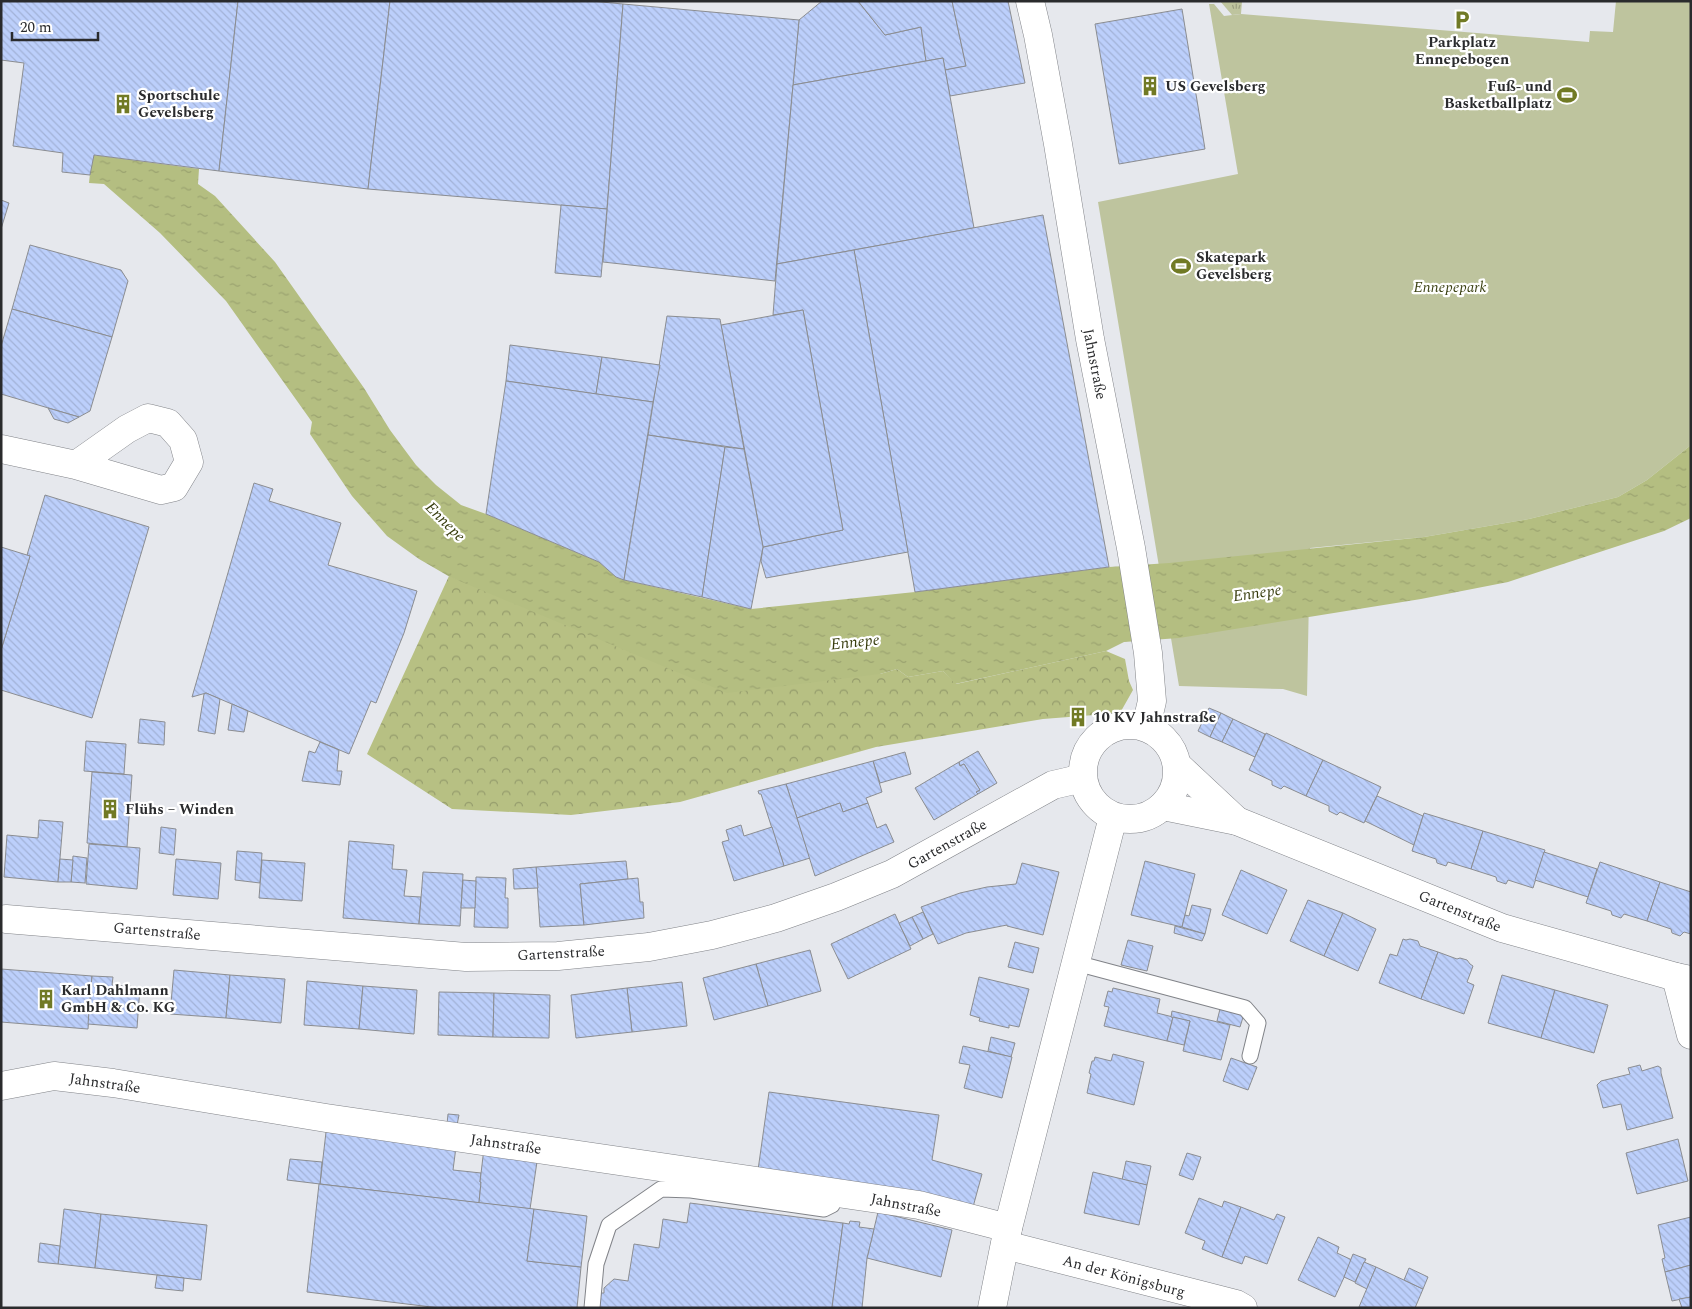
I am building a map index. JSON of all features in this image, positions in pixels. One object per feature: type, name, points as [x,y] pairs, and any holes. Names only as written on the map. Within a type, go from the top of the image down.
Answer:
[{"type":"street","name":"Jahnstraße","points":[[1030,1],[1058,144],[1090,339],[1131,548],[1148,653],[1152,701],[1146,727]]},
{"type":"street","points":[[1,448],[76,465]]},
{"type":"street","points":[[1131,725],[1146,727],[1161,736],[1172,749],[1177,765],[1177,780],[1172,794],[1164,806],[1149,816],[1131,820],[1113,817],[1099,808],[1088,794],[1083,778],[1084,762],[1090,747],[1101,735],[1115,728],[1131,725]]},
{"type":"street","name":"Gartenstraße","points":[[1177,765],[1237,821]]},
{"type":"street","name":"Gartenstraße","points":[[6,919],[466,957],[558,956],[649,946],[712,935],[776,918],[836,898],[892,874],[1053,785],[1083,778]]},
{"type":"street","name":"Gartenstraße","points":[[1164,806],[1237,821],[1502,928],[1683,978]]},
{"type":"street","points":[[992,1308],[1007,1236],[1113,817]]},
{"type":"street","points":[[1683,978],[1691,1035]]},
{"type":"street","name":"Jahnstraße","points":[[1,1086],[54,1076],[93,1081],[326,1118],[919,1205],[1007,1236]]},
{"type":"street","name":"An der Königsburg","points":[[1007,1236],[1236,1304],[1243,1308]]},
{"type":"lane","points":[[1076,963],[1245,1008],[1258,1023],[1250,1056]]},
{"type":"lane","points":[[592,1308],[596,1264],[609,1225],[661,1189],[691,1190],[824,1209],[832,1205],[834,1192]]},
{"type":"green space","points":[[1220,1],[1242,1],[1241,14],[1232,15]]},
{"type":"green space","name":"Ennepepark","points":[[1616,1],[1691,1],[1691,445],[1647,480],[1618,497],[1529,519],[1424,537],[1310,548],[1307,696],[1283,689],[1179,686],[1098,202],[1238,174],[1209,4],[1214,4],[1224,16],[1241,14],[1589,42],[1590,31],[1613,32]]},
{"type":"green space","points":[[449,576],[526,607],[880,674],[897,669],[908,677],[943,671],[956,684],[1106,651],[1125,659],[1129,681],[1133,690],[1120,713],[1043,719],[876,747],[680,802],[571,815],[452,809],[367,754]]},
{"type":"water","name":"Ennepe","points":[[94,155],[199,169],[198,184],[215,196],[275,262],[416,465],[436,485],[461,505],[599,562],[616,577],[624,580],[751,609],[915,592],[1109,567],[1169,563],[1424,537],[1529,519],[1618,497],[1647,480],[1691,445],[1691,518],[1664,531],[1508,582],[1421,599],[1179,638],[1124,642],[1106,651],[955,684],[943,671],[908,677],[897,669],[880,674],[727,693],[450,577],[419,559],[387,536],[352,496],[310,434],[312,422],[226,301],[160,233],[104,184],[89,183]]},
{"type":"building","name":"Sportschule Gevelsberg","points":[[1,1],[238,1],[219,171],[94,155],[90,175],[62,172],[63,153],[13,146],[24,63],[1,60]]},
{"type":"building","points":[[238,1],[390,1],[368,189],[219,171]]},
{"type":"building","points":[[390,1],[591,1],[623,4],[607,209],[368,189]]},
{"type":"building","points":[[822,1],[858,1],[885,35],[921,27],[926,61],[793,85],[799,20]]},
{"type":"building","points":[[858,1],[952,1],[966,66],[945,70],[943,58],[926,61],[921,27],[885,35]]},
{"type":"building","points":[[952,1],[1008,1],[1025,83],[950,96],[945,70],[966,66]]},
{"type":"building","points":[[623,4],[799,20],[775,281],[603,262]]},
{"type":"building","name":"US Gevelsberg","points":[[1182,9],[1205,149],[1119,164],[1095,24]]},
{"type":"building","points":[[943,58],[974,228],[777,264],[793,85]]},
{"type":"building","points":[[1,200],[9,203],[1,229]]},
{"type":"building","points":[[561,205],[607,209],[601,277],[555,273]]},
{"type":"building","points":[[1043,215],[1109,567],[915,592],[854,250]]},
{"type":"building","points":[[30,245],[121,270],[128,281],[112,337],[12,309]]},
{"type":"building","points":[[854,250],[908,552],[766,578],[761,561],[763,547],[843,530],[803,310],[773,315],[777,264]]},
{"type":"building","points":[[12,309],[112,337],[90,411],[79,417],[1,394],[1,346]]},
{"type":"building","points":[[803,310],[843,530],[763,547],[721,325]]},
{"type":"building","points":[[667,316],[720,319],[744,449],[648,435]]},
{"type":"building","points":[[510,345],[602,357],[596,394],[506,381]]},
{"type":"building","points":[[602,357],[660,365],[653,402],[596,394]]},
{"type":"building","points":[[506,381],[653,402],[624,580],[616,577],[599,562],[486,514]]},
{"type":"building","points":[[48,408],[79,417],[68,423],[54,419]]},
{"type":"building","points":[[648,435],[725,447],[702,597],[624,580]]},
{"type":"building","points":[[725,447],[744,449],[763,547],[751,609],[702,597]]},
{"type":"building","points":[[254,483],[273,489],[269,501],[341,523],[328,565],[417,591],[404,633],[376,703],[371,701],[349,754],[206,693],[192,697]]},
{"type":"building","points":[[45,495],[149,527],[92,718],[1,690],[1,650],[30,556],[27,555]]},
{"type":"building","points":[[1,547],[30,556],[1,650]]},
{"type":"building","points":[[206,693],[220,699],[215,734],[198,731],[204,694]]},
{"type":"building","points":[[232,704],[248,711],[244,732],[228,730]]},
{"type":"building","points":[[1209,708],[1221,713],[1210,737],[1198,731]]},
{"type":"building","name":"10 KV Jahnstraße","points":[[1081,712],[1084,716],[1076,721],[1073,717]]},
{"type":"building","points":[[1221,713],[1233,719],[1222,742],[1210,737]]},
{"type":"building","points":[[140,719],[165,722],[164,745],[138,743]]},
{"type":"building","points":[[1233,719],[1265,734],[1255,757],[1222,742]]},
{"type":"building","points":[[1266,733],[1323,760],[1306,796],[1284,786],[1281,789],[1272,785],[1272,781],[1249,770]]},
{"type":"building","points":[[86,741],[126,744],[124,774],[84,771]]},
{"type":"building","points":[[320,742],[339,750],[337,771],[342,771],[340,785],[302,781],[309,751],[315,753]]},
{"type":"building","points":[[978,751],[997,783],[978,794],[976,792],[980,790],[964,764],[960,766],[959,762]]},
{"type":"building","points":[[905,752],[911,774],[880,783],[873,761]]},
{"type":"building","points":[[1323,760],[1381,787],[1364,823],[1340,812],[1337,815],[1329,811],[1329,806],[1306,796]]},
{"type":"building","points":[[873,761],[882,792],[866,798],[868,803],[843,812],[840,803],[797,818],[786,784]]},
{"type":"building","points":[[959,762],[960,766],[964,764],[980,790],[976,792],[978,794],[934,820],[915,788]]},
{"type":"building","name":"Flühs – Winden","points":[[92,772],[132,775],[127,847],[87,843]]},
{"type":"building","points":[[786,784],[810,858],[784,866],[761,794],[758,791]]},
{"type":"building","points":[[1377,796],[1423,816],[1414,845],[1365,821]]},
{"type":"building","points":[[840,803],[843,812],[868,803],[877,828],[886,824],[894,842],[815,876],[797,818]]},
{"type":"building","points":[[1424,813],[1483,831],[1471,869],[1448,862],[1446,866],[1437,863],[1436,859],[1412,851]]},
{"type":"building","points":[[39,820],[63,822],[58,882],[4,877],[7,835],[38,838]]},
{"type":"building","points":[[741,825],[744,836],[772,827],[784,866],[734,881],[722,842],[729,840],[726,830]]},
{"type":"building","points":[[161,827],[176,829],[174,855],[159,853]]},
{"type":"building","points":[[1483,831],[1545,850],[1533,888],[1508,880],[1506,884],[1497,881],[1496,877],[1471,869]]},
{"type":"building","points":[[349,841],[394,845],[392,869],[407,870],[404,896],[421,897],[419,924],[343,918]]},
{"type":"building","points":[[89,844],[140,848],[137,889],[86,884]]},
{"type":"building","points":[[237,851],[262,853],[260,883],[235,880]]},
{"type":"building","points":[[1544,852],[1597,869],[1588,897],[1535,880]]},
{"type":"building","points":[[73,856],[87,858],[85,883],[71,882]]},
{"type":"building","points":[[60,859],[73,860],[71,882],[58,882]]},
{"type":"building","points":[[176,859],[221,863],[218,899],[173,895]]},
{"type":"building","points":[[262,860],[305,863],[302,901],[259,898]]},
{"type":"building","points":[[626,861],[628,879],[580,884],[584,925],[540,927],[536,867]]},
{"type":"building","points":[[1145,861],[1195,874],[1182,927],[1131,915]]},
{"type":"building","points":[[1600,862],[1660,882],[1647,921],[1624,914],[1621,918],[1612,915],[1611,911],[1586,903]]},
{"type":"building","points":[[1022,863],[1059,872],[1043,935],[1007,925],[966,933],[938,944],[921,907],[960,893],[987,887],[1016,884]]},
{"type":"building","points":[[536,867],[538,888],[514,889],[513,869]]},
{"type":"building","points":[[1241,870],[1287,890],[1267,934],[1222,915]]},
{"type":"building","points":[[423,872],[463,874],[460,926],[419,924]]},
{"type":"building","points":[[476,877],[506,878],[505,898],[508,898],[508,928],[474,927]]},
{"type":"building","points":[[638,878],[640,902],[643,902],[644,918],[584,925],[580,884]]},
{"type":"building","points":[[463,880],[476,881],[475,908],[461,908]]},
{"type":"building","points":[[1660,882],[1691,892],[1691,934],[1684,932],[1680,936],[1672,933],[1671,929],[1647,921]]},
{"type":"building","points":[[1308,900],[1343,913],[1324,956],[1290,941]]},
{"type":"building","points":[[1192,905],[1211,909],[1205,934],[1182,927],[1185,915],[1189,916]]},
{"type":"building","points":[[923,912],[933,934],[923,939],[912,917]]},
{"type":"building","points":[[1343,913],[1376,929],[1358,971],[1324,956]]},
{"type":"building","points":[[895,914],[911,949],[848,979],[831,944]]},
{"type":"building","points":[[912,917],[923,939],[910,946],[899,923]]},
{"type":"building","points":[[1175,926],[1205,934],[1202,941],[1174,933]]},
{"type":"building","points":[[1403,939],[1418,941],[1420,946],[1438,952],[1421,999],[1379,983],[1390,954],[1397,956]]},
{"type":"building","points":[[1128,940],[1153,946],[1147,971],[1121,965]]},
{"type":"building","points":[[1015,942],[1039,948],[1033,973],[1008,967]]},
{"type":"building","points":[[810,950],[821,991],[768,1006],[756,964]]},
{"type":"building","points":[[1438,952],[1457,959],[1467,960],[1473,966],[1467,982],[1474,985],[1464,1014],[1421,999]]},
{"type":"building","points":[[756,964],[768,1006],[714,1020],[703,978]]},
{"type":"building","name":"Karl Dahlmann GmbH & Co. KG","points":[[1,969],[92,976],[88,1029],[1,1022]]},
{"type":"building","points":[[174,970],[230,975],[226,1018],[170,1014]]},
{"type":"building","points":[[230,975],[285,979],[281,1023],[226,1018]]},
{"type":"building","points":[[1502,975],[1555,990],[1541,1038],[1488,1023]]},
{"type":"building","points":[[92,976],[113,977],[112,985],[140,987],[137,1028],[88,1024]]},
{"type":"building","points":[[979,977],[1029,989],[1019,1027],[1009,1025],[1009,1028],[979,1021],[980,1018],[970,1015]]},
{"type":"building","points":[[307,981],[363,986],[359,1029],[304,1025]]},
{"type":"building","points":[[682,982],[687,1026],[632,1032],[627,988]]},
{"type":"building","points":[[363,986],[417,990],[414,1034],[359,1029]]},
{"type":"building","points":[[627,988],[632,1032],[576,1038],[571,995]]},
{"type":"building","points":[[1113,988],[1160,999],[1157,1013],[1173,1017],[1167,1041],[1104,1026],[1109,1007],[1104,1006],[1108,991],[1112,992]]},
{"type":"building","points":[[1555,990],[1608,1005],[1594,1053],[1541,1038]]},
{"type":"building","points":[[439,992],[494,993],[493,1037],[438,1035]]},
{"type":"building","points":[[494,993],[550,995],[549,1038],[493,1037]]},
{"type":"building","points":[[1220,1009],[1244,1014],[1240,1027],[1217,1021]]},
{"type":"building","points":[[1172,1011],[1230,1025],[1221,1060],[1183,1051],[1190,1021],[1171,1017]]},
{"type":"building","points":[[1173,1017],[1190,1021],[1184,1045],[1167,1041]]},
{"type":"building","points":[[991,1037],[1015,1043],[1011,1057],[988,1051]]},
{"type":"building","points":[[963,1046],[1012,1057],[1002,1098],[964,1088],[970,1065],[959,1063]]},
{"type":"building","points":[[1113,1054],[1144,1062],[1134,1105],[1087,1093],[1092,1061],[1094,1061],[1095,1057],[1111,1061]]},
{"type":"building","points":[[1231,1058],[1257,1067],[1248,1090],[1223,1081]]},
{"type":"building","points":[[1640,1065],[1642,1071],[1658,1066],[1661,1068],[1673,1118],[1627,1130],[1621,1104],[1603,1108],[1597,1085],[1601,1081],[1630,1074],[1628,1068]]},
{"type":"building","points":[[769,1092],[939,1115],[932,1160],[982,1174],[973,1207],[758,1170]]},
{"type":"building","points":[[448,1114],[459,1115],[457,1125],[447,1124]]},
{"type":"building","points":[[326,1132],[456,1147],[453,1170],[481,1173],[479,1203],[320,1184]]},
{"type":"building","points":[[1678,1139],[1688,1181],[1637,1194],[1626,1153]]},
{"type":"building","points":[[484,1148],[538,1155],[530,1209],[479,1203]]},
{"type":"building","points":[[1187,1153],[1201,1157],[1193,1180],[1179,1175]]},
{"type":"building","points":[[290,1159],[322,1162],[320,1184],[287,1180]]},
{"type":"building","points":[[1126,1161],[1151,1166],[1147,1185],[1122,1180]]},
{"type":"building","points":[[1093,1172],[1147,1185],[1139,1225],[1084,1213]]},
{"type":"building","points":[[319,1184],[534,1209],[527,1261],[581,1267],[577,1308],[440,1308],[307,1292]]},
{"type":"building","points":[[1199,1198],[1222,1207],[1224,1201],[1241,1207],[1222,1257],[1202,1249],[1205,1241],[1185,1233]]},
{"type":"building","points":[[690,1203],[843,1223],[832,1308],[599,1308],[601,1293],[604,1293],[604,1288],[614,1279],[628,1281],[634,1244],[659,1248],[663,1219],[687,1223]]},
{"type":"building","points":[[1241,1207],[1274,1220],[1277,1214],[1285,1217],[1267,1264],[1245,1256],[1242,1264],[1222,1257]]},
{"type":"building","points":[[64,1209],[101,1214],[95,1268],[58,1264]]},
{"type":"building","points":[[534,1209],[587,1216],[581,1267],[527,1261]]},
{"type":"building","points":[[878,1212],[952,1230],[941,1277],[867,1258]]},
{"type":"building","points":[[101,1214],[207,1225],[201,1280],[95,1268]]},
{"type":"building","points":[[1691,1217],[1691,1265],[1665,1272],[1662,1259],[1665,1258],[1658,1225]]},
{"type":"building","points":[[850,1221],[860,1222],[859,1227],[874,1229],[867,1258],[862,1308],[832,1308],[843,1223],[849,1224]]},
{"type":"building","points":[[1318,1237],[1339,1247],[1337,1253],[1352,1260],[1335,1297],[1298,1280]]},
{"type":"building","points":[[40,1243],[60,1246],[58,1264],[38,1262]]},
{"type":"building","points":[[1353,1254],[1366,1259],[1355,1282],[1344,1277]]},
{"type":"building","points":[[1364,1262],[1376,1267],[1367,1289],[1355,1283]]},
{"type":"building","points":[[1691,1265],[1691,1297],[1672,1301],[1665,1272]]},
{"type":"building","points":[[1376,1267],[1423,1289],[1415,1308],[1359,1307]]},
{"type":"building","points":[[1409,1268],[1428,1277],[1423,1289],[1404,1280]]},
{"type":"building","points":[[157,1275],[184,1278],[183,1291],[155,1288]]},
{"type":"building","points":[[1691,1297],[1691,1308],[1682,1308],[1679,1299]]},
{"type":"place","name":"Parkplatz Ennepebogen","points":[[1462,20]]},
{"type":"place","name":"US Gevelsberg","points":[[1150,86]]},
{"type":"place","name":"Fuß- und Basketballplatz","points":[[1567,95]]},
{"type":"place","name":"Sportschule Gevelsberg","points":[[123,104]]},
{"type":"place","name":"Skatepark Gevelsberg","points":[[1181,266]]},
{"type":"place","name":"10 KV Jahnstraße","points":[[1078,717]]},
{"type":"place","name":"Flühs – Winden","points":[[110,809]]},
{"type":"place","name":"Karl Dahlmann GmbH & Co. KG","points":[[46,999]]}]
